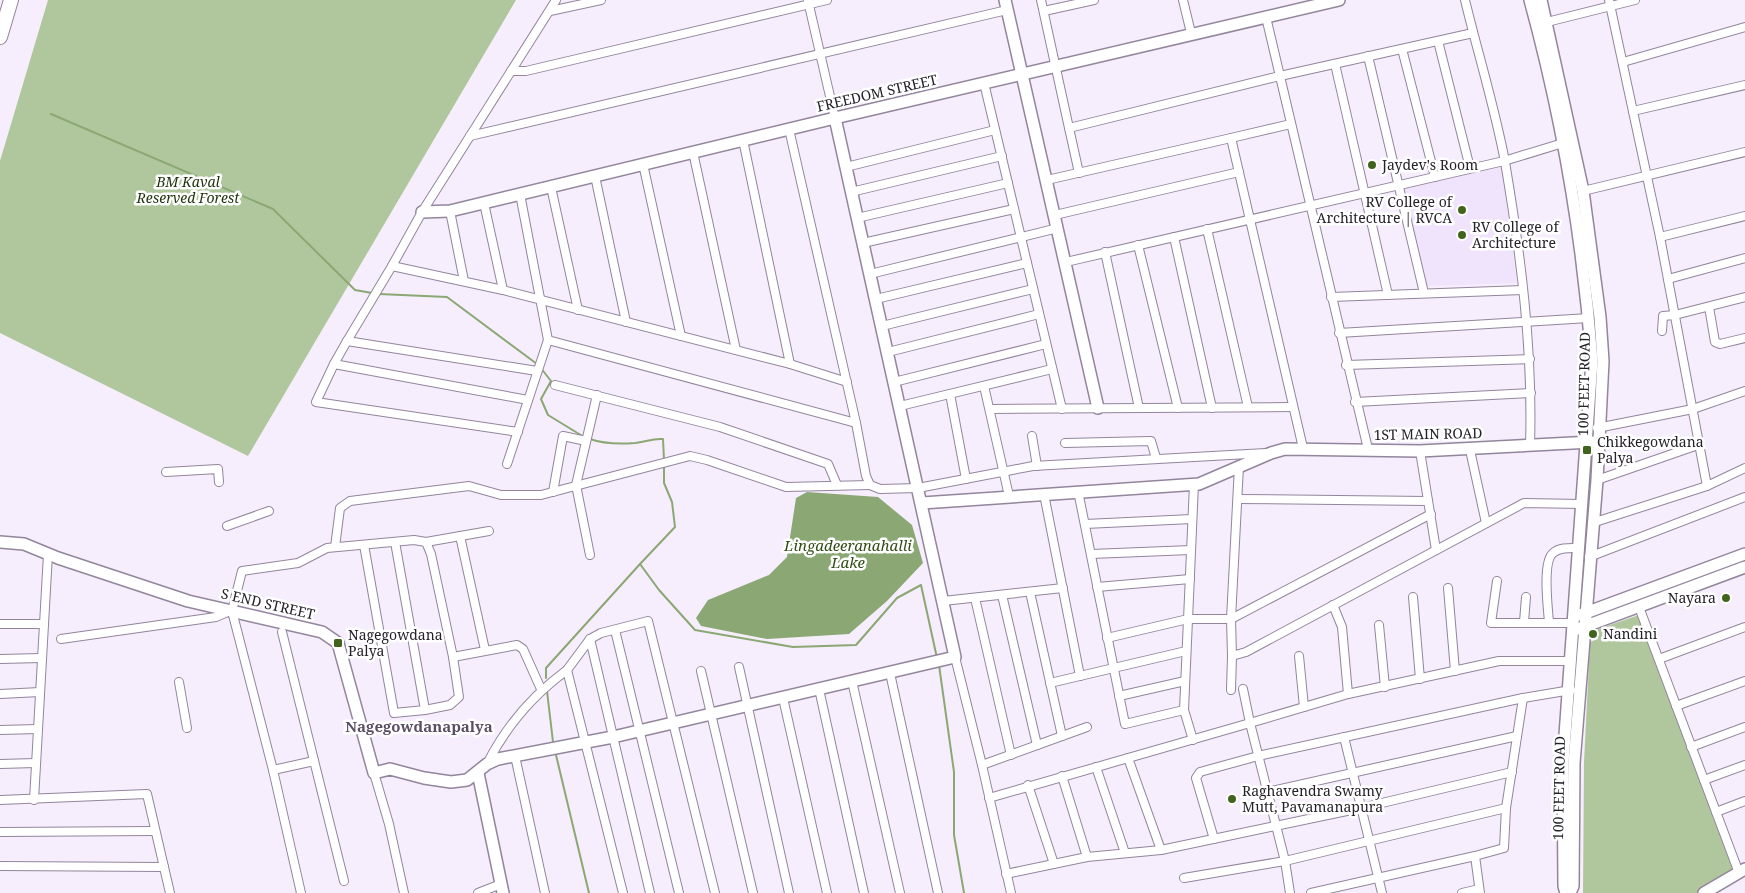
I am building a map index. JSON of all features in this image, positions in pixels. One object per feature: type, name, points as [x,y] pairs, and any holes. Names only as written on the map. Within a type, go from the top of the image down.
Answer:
[{"type":"highway","points":[[0,37],[11,0]]},
{"type":"street","points":[[518,432],[316,402],[334,364],[422,212],[556,0]]},
{"type":"street","points":[[550,11],[601,0]]},
{"type":"street","points":[[512,71],[526,71],[808,2],[827,0]]},
{"type":"street","points":[[1041,0],[1080,173]]},
{"type":"street","points":[[1044,11],[1094,0]]},
{"type":"street","points":[[1183,0],[1191,33]]},
{"type":"street","name":"FREEDOM STREET","points":[[422,212],[450,211],[1191,33],[1339,0]]},
{"type":"street","points":[[1465,0],[1504,161],[1528,324],[1531,393],[1530,445]]},
{"type":"street","name":"100 FEET ROAD","points":[[1530,0],[1563,143],[1589,318],[1594,429]]},
{"type":"street","name":"100 FEET ROAD","points":[[1541,0],[1583,191],[1602,352],[1593,442],[1582,504],[1579,548],[1573,690],[1573,886],[1570,893]]},
{"type":"street","points":[[1547,22],[1610,3],[1634,0]]},
{"type":"street","points":[[808,2],[1010,893]]},
{"type":"street","points":[[1610,3],[1660,237],[1707,486]]},
{"type":"street","points":[[470,136],[820,53],[1006,5],[1098,408]]},
{"type":"street","points":[[1266,17],[1346,365],[1368,449]]},
{"type":"street","points":[[1623,62],[1745,27]]},
{"type":"street","points":[[1069,128],[1280,76],[1473,33]]},
{"type":"street","points":[[1438,41],[1470,168]]},
{"type":"street","points":[[1402,49],[1434,177]]},
{"type":"street","points":[[1368,56],[1424,293]]},
{"type":"street","points":[[1335,64],[1388,295]]},
{"type":"street","points":[[984,83],[1062,409]]},
{"type":"street","points":[[1633,111],[1745,85]]},
{"type":"street","points":[[1047,180],[1291,124]]},
{"type":"street","points":[[789,129],[847,382],[866,476],[870,485]]},
{"type":"street","points":[[846,167],[995,130]]},
{"type":"street","points":[[1232,138],[1303,448]]},
{"type":"street","points":[[743,140],[790,364]]},
{"type":"street","points":[[1066,262],[1504,161],[1563,143]]},
{"type":"street","points":[[693,152],[736,350]]},
{"type":"street","points":[[1583,191],[1745,152]]},
{"type":"street","points":[[851,192],[1002,156]]},
{"type":"street","points":[[643,164],[682,336]]},
{"type":"street","points":[[1055,215],[1239,172]]},
{"type":"street","points":[[594,176],[626,322]]},
{"type":"street","points":[[857,218],[1008,183]]},
{"type":"street","points":[[551,187],[578,310]]},
{"type":"street","points":[[507,464],[548,340],[520,194]]},
{"type":"street","points":[[484,203],[503,290]]},
{"type":"street","points":[[863,243],[1014,209]]},
{"type":"street","points":[[450,211],[464,282]]},
{"type":"street","points":[[1660,237],[1745,216]]},
{"type":"street","points":[[870,274],[1058,228]]},
{"type":"street","points":[[1207,229],[1248,407]]},
{"type":"street","points":[[1174,237],[1212,408]]},
{"type":"street","points":[[1138,245],[1178,408]]},
{"type":"street","points":[[1105,252],[1140,408]]},
{"type":"street","points":[[1668,279],[1745,258]]},
{"type":"street","points":[[876,299],[1027,263]]},
{"type":"street","points":[[392,266],[503,290],[790,364],[847,382]]},
{"type":"street","points":[[882,326],[1033,289]]},
{"type":"street","points":[[1331,297],[1523,290]]},
{"type":"street","points":[[1662,331],[1663,316],[1675,315],[1745,297]]},
{"type":"street","points":[[1709,307],[1715,342],[1720,344],[1745,338]]},
{"type":"street","points":[[888,352],[1039,314]]},
{"type":"street","points":[[1339,333],[1528,324],[1589,318]]},
{"type":"street","points":[[548,340],[856,423]]},
{"type":"street","points":[[347,341],[538,371]]},
{"type":"street","points":[[894,382],[1046,344]]},
{"type":"street","points":[[1346,365],[1530,359]]},
{"type":"street","points":[[334,364],[528,400]]},
{"type":"street","points":[[900,406],[1052,369]]},
{"type":"street","points":[[556,385],[720,427],[828,464],[837,485]]},
{"type":"street","points":[[984,386],[1009,496]]},
{"type":"street","points":[[1594,429],[1693,409],[1745,390]]},
{"type":"street","points":[[1355,402],[1531,393]]},
{"type":"street","points":[[950,394],[966,479]]},
{"type":"street","points":[[590,555],[576,485],[597,396]]},
{"type":"street","points":[[990,409],[1293,407]]},
{"type":"street","points":[[553,492],[563,436],[586,442]]},
{"type":"street","points":[[1032,436],[1037,466]]},
{"type":"street","points":[[1065,443],[1151,441],[1156,458]]},
{"type":"street","name":"100 FEET ROAD","points":[[1566,893],[1564,886],[1563,763],[1573,690],[1569,661],[1589,557],[1596,480],[1593,442]]},
{"type":"street","name":"1ST MAIN ROAD","points":[[922,502],[1199,484],[1270,453],[1303,448],[1420,451],[1470,450],[1593,442]]},
{"type":"street","points":[[1596,480],[1698,445]]},
{"type":"street","points":[[1470,450],[1486,523]]},
{"type":"street","points":[[1420,451],[1436,550]]},
{"type":"street","points":[[336,547],[340,508],[350,501],[469,486],[501,495],[541,496],[576,485],[690,456],[786,487],[870,485],[880,489],[918,488],[1004,470],[1037,466],[1270,453]]},
{"type":"street","points":[[1231,690],[1231,619],[1239,466]]},
{"type":"street","points":[[1592,523],[1707,486],[1745,468]]},
{"type":"street","points":[[166,472],[218,469],[219,482]]},
{"type":"street","points":[[1193,740],[1184,710],[1194,484]]},
{"type":"street","points":[[1078,491],[1124,724],[1184,710]]},
{"type":"street","points":[[1044,494],[1080,676]]},
{"type":"street","points":[[1589,557],[1745,497]]},
{"type":"street","points":[[1238,498],[1428,501]]},
{"type":"street","points":[[1232,656],[1246,652],[1524,503],[1582,504]]},
{"type":"street","points":[[227,526],[269,511]]},
{"type":"street","points":[[1107,638],[1188,619],[1231,619],[1430,514]]},
{"type":"street","points":[[1085,524],[1192,519]]},
{"type":"street","points":[[301,893],[273,770],[232,611],[242,571],[298,563],[327,548],[395,542],[426,542],[489,531]]},
{"type":"street","points":[[460,536],[485,650]]},
{"type":"street","name":"S END STREET","points":[[0,542],[24,544],[48,554],[179,598],[322,632],[338,643],[389,824],[404,893]]},
{"type":"street","points":[[395,542],[425,710]]},
{"type":"street","points":[[364,545],[394,713],[450,705],[459,697],[431,554],[426,542]]},
{"type":"street","points":[[1549,622],[1547,569],[1550,556],[1558,550],[1579,548]]},
{"type":"street","points":[[1091,554],[1191,550]]},
{"type":"street","points":[[34,800],[48,554]]},
{"type":"street","points":[[1577,622],[1745,554]]},
{"type":"street","points":[[1721,563],[1726,574]]},
{"type":"street","points":[[1497,581],[1490,622],[1577,622],[1639,607],[1745,567]]},
{"type":"street","points":[[1097,587],[1190,579]]},
{"type":"street","points":[[943,601],[1063,588]]},
{"type":"street","points":[[1448,588],[1455,671]]},
{"type":"street","points":[[1030,592],[1062,736]]},
{"type":"street","points":[[1002,595],[1037,745]]},
{"type":"street","points":[[1413,597],[1420,679]]},
{"type":"street","points":[[1524,622],[1526,597]]},
{"type":"street","points":[[975,598],[1011,755]]},
{"type":"street","points":[[1333,605],[1342,627],[1348,694]]},
{"type":"street","points":[[1639,607],[1716,812],[1742,871],[1704,893]]},
{"type":"street","points":[[61,638],[216,617],[232,611]]},
{"type":"street","points":[[374,773],[390,769],[424,778],[451,782],[467,780],[487,764],[499,741],[541,689],[567,670],[590,639],[648,621],[715,893]]},
{"type":"street","points":[[0,624],[44,624]]},
{"type":"street","points":[[1379,626],[1385,686]]},
{"type":"street","points":[[1658,659],[1745,627]]},
{"type":"street","points":[[616,630],[642,730],[679,893]]},
{"type":"street","points":[[282,632],[344,881]]},
{"type":"street","points":[[590,639],[650,893]]},
{"type":"street","points":[[452,657],[517,644],[523,649],[541,689]]},
{"type":"street","points":[[1050,683],[1186,651]]},
{"type":"street","points":[[1299,656],[1304,707]]},
{"type":"street","points":[[487,764],[515,756],[613,737],[955,657]]},
{"type":"street","points":[[0,659],[42,658]]},
{"type":"street","points":[[989,798],[1028,785],[1193,740],[1348,694],[1499,661],[1569,661]]},
{"type":"street","points":[[738,667],[789,893]]},
{"type":"street","points":[[567,670],[587,742],[623,893]]},
{"type":"street","points":[[701,671],[753,893]]},
{"type":"street","points":[[890,672],[938,893]]},
{"type":"street","points":[[852,681],[900,893]]},
{"type":"street","points":[[1119,696],[1185,681]]},
{"type":"street","points":[[1676,706],[1745,681]]},
{"type":"street","points":[[179,682],[187,728]]},
{"type":"street","points":[[819,689],[864,893]]},
{"type":"street","points":[[1242,689],[1285,862],[1290,893]]},
{"type":"street","points":[[1214,839],[1197,775],[1258,756],[1523,698],[1573,690]]},
{"type":"street","points":[[0,694],[40,692]]},
{"type":"street","points":[[783,698],[827,893]]},
{"type":"street","points":[[1311,893],[1504,848],[1506,808],[1523,698]]},
{"type":"street","points":[[982,765],[1087,727]]},
{"type":"street","points":[[1691,747],[1745,727]]},
{"type":"street","points":[[0,730],[38,729]]},
{"type":"street","points":[[1267,792],[1517,736]]},
{"type":"street","points":[[1344,737],[1382,893]]},
{"type":"street","points":[[515,756],[545,893]]},
{"type":"street","points":[[1128,758],[1161,850]]},
{"type":"street","points":[[273,770],[314,760]]},
{"type":"street","points":[[0,764],[36,763]]},
{"type":"street","points":[[1704,780],[1745,765]]},
{"type":"street","points":[[1096,767],[1125,853]]},
{"type":"street","points":[[1006,874],[1087,857],[1161,850],[1362,808],[1512,772]]},
{"type":"street","points":[[478,773],[502,889],[478,893]]},
{"type":"street","points":[[1062,776],[1087,857]]},
{"type":"street","points":[[1028,785],[1054,864]]},
{"type":"street","points":[[0,800],[147,794],[170,893]]},
{"type":"street","points":[[1716,812],[1745,801]]},
{"type":"street","points":[[1184,878],[1285,862],[1370,839],[1506,808]]},
{"type":"street","points":[[0,832],[155,830]]},
{"type":"street","points":[[1462,893],[1480,891],[1475,856]]},
{"type":"street","points":[[0,866],[164,867]]},
{"type":"shaded area","name":"RV College of Architecture","points":[[1501,165],[1517,283],[1425,286],[1404,188]]},
{"type":"green space","name":"BM Kaval Reserved Forest","points":[[48,0],[516,0],[248,456],[0,333],[0,161]]},
{"type":"green space","points":[[1639,615],[1735,873],[1712,889],[1698,893],[1583,893],[1584,762],[1590,642],[1598,639],[1598,629]]},
{"type":"water","name":"Lingadeeranahalli Lake","points":[[807,492],[878,497],[912,525],[923,563],[887,601],[849,634],[767,639],[701,626],[696,618],[708,600],[769,575],[787,557],[796,498]]},
{"type":"waterway","points":[[51,114],[273,209],[355,290],[372,293]]},
{"type":"waterway","points":[[379,294],[447,297],[537,364]]},
{"type":"waterway","points":[[540,367],[551,381],[541,399],[548,415],[584,437]]},
{"type":"waterway","points":[[590,439],[607,443],[663,439],[664,460]]},
{"type":"waterway","points":[[664,465],[664,483],[672,502],[675,527],[640,564],[659,590],[695,630],[793,647],[856,645],[897,598],[921,585],[937,658]]},
{"type":"waterway","points":[[546,678],[546,668],[640,564]]},
{"type":"waterway","points":[[939,665],[954,772],[954,835],[964,893]]},
{"type":"waterway","points":[[547,691],[553,742]]},
{"type":"waterway","points":[[556,755],[589,893]]},
{"type":"place","name":"Jaydev's Room","points":[[1372,165]]},
{"type":"place","name":"RV College of Architecture | RVCA","points":[[1462,210]]},
{"type":"place","name":"RV College of Architecture","points":[[1462,235]]},
{"type":"place","name":"Chikkegowdana Palya","points":[[1587,450]]},
{"type":"place","name":"Nayara","points":[[1726,598]]},
{"type":"place","name":"Nandini","points":[[1593,634]]},
{"type":"place","name":"Nagegowdana Palya","points":[[338,643]]},
{"type":"place","name":"Raghavendra Swamy Mutt, Pavamanapura","points":[[1232,799]]},
{"type":"district","name":"Nagegowdanapalya","points":[[419,727]]}]
